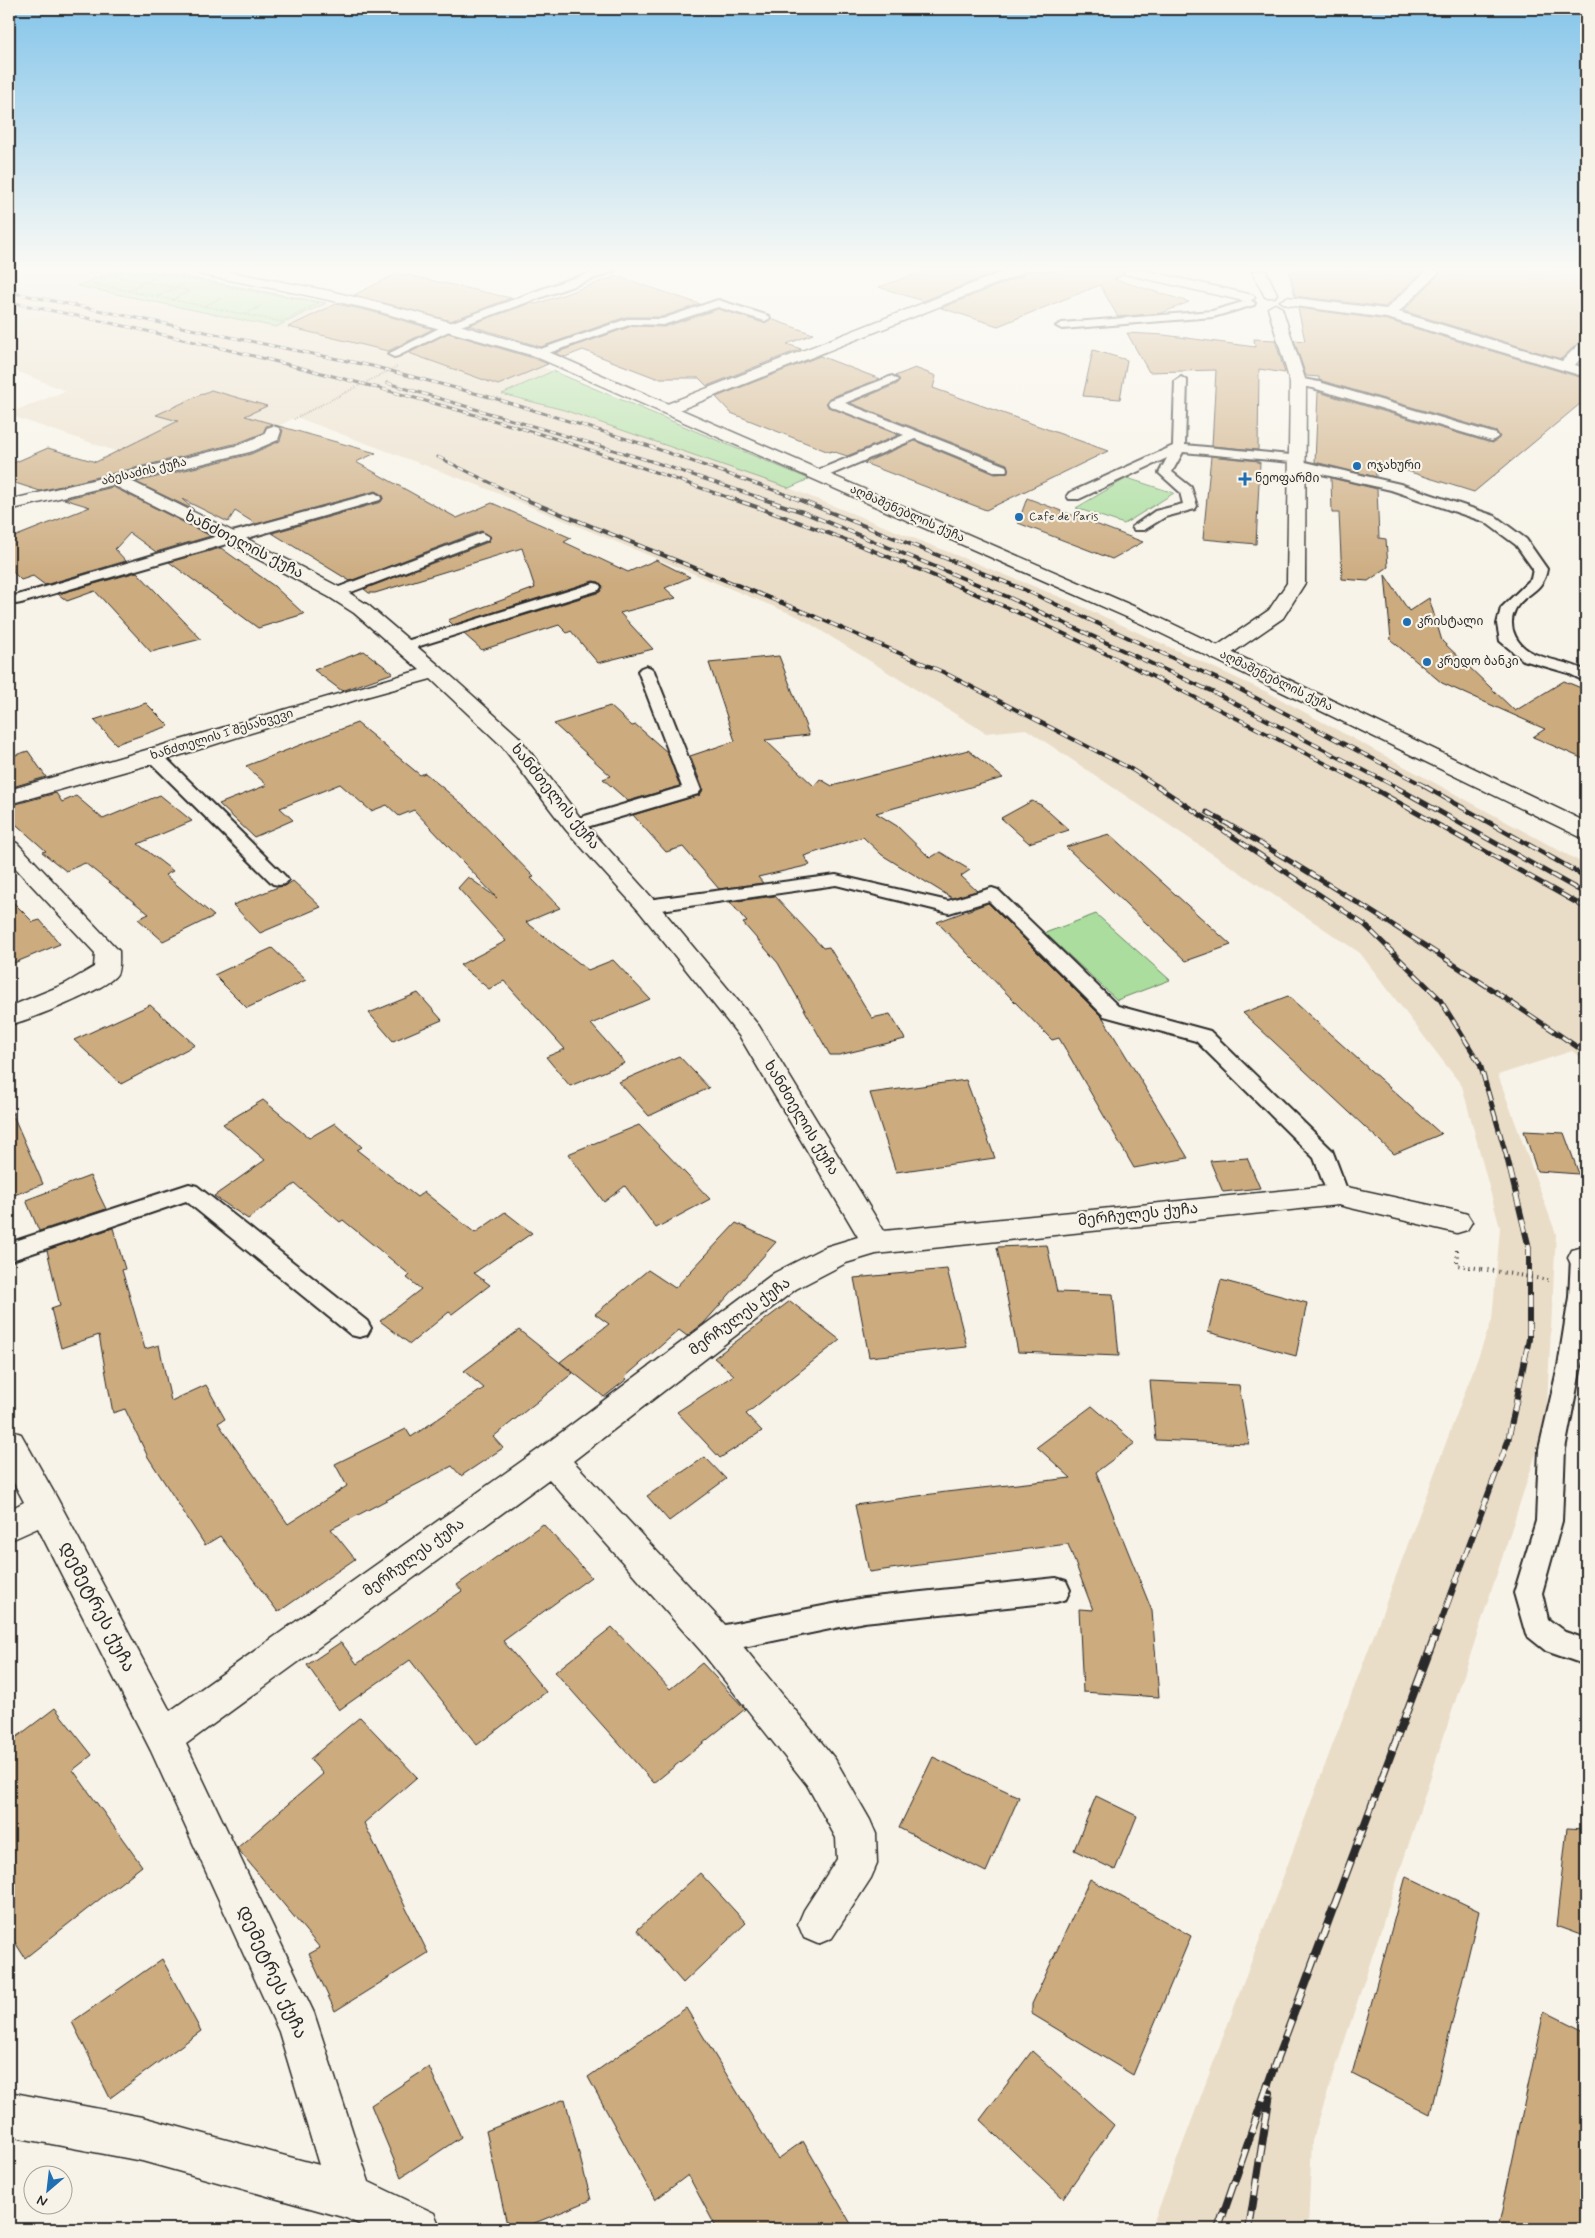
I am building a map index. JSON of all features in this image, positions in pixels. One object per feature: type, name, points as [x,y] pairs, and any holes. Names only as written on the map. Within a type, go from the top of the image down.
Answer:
[{"type":"street","name":"აღმაშენებლის ქუჩა","points":[[590,375],[1149,620],[1586,830]]},
{"type":"street","points":[[668,409],[753,375]]},
{"type":"street","points":[[1218,654],[1276,614],[1296,583],[1298,382],[1296,375]]},
{"type":"street","name":"აბესაძის ქუჩა","points":[[9,505],[244,449],[272,437],[273,431]]},
{"type":"street","name":"ხანძთელის ქუჩა","points":[[113,479],[230,537],[336,593],[361,609],[435,672],[510,742],[574,825],[647,906],[750,1032],[876,1244]]},
{"type":"street","name":"ხანძთელის I შესახვევი","points":[[9,797],[435,672]]},
{"type":"street","points":[[9,848],[107,951],[106,971],[74,990],[9,1017]]},
{"type":"street","name":"მერჩულეს ქუჩა","points":[[164,1738],[551,1459],[785,1281],[836,1255],[876,1244],[1338,1194],[1457,1231]]},
{"type":"street","name":"დემეტრეს ქუჩა","points":[[9,1444],[45,1508],[164,1738],[299,2028],[351,2197]]},
{"type":"street","points":[[551,1459],[715,1640],[822,1772],[856,1834],[857,1864],[818,1924]]},
{"type":"street","points":[[9,1526],[45,1508]]},
{"type":"street","points":[[9,2114],[142,2139],[351,2197],[418,2229]]},
{"type":"lane","points":[[892,380],[834,403],[1001,469]]},
{"type":"lane","points":[[1139,527],[1160,514],[1190,506],[1186,490],[1165,473],[1179,448],[1181,381]]},
{"type":"lane","points":[[1298,382],[1492,437]]},
{"type":"lane","points":[[818,475],[914,435]]},
{"type":"lane","points":[[1074,496],[1179,448],[1296,461],[1395,487],[1490,519],[1520,542],[1540,569],[1538,580],[1508,608],[1504,624],[1508,641],[1528,657],[1573,670],[1586,676]]},
{"type":"lane","points":[[16,600],[230,537],[375,497]]},
{"type":"lane","points":[[336,593],[482,537]]},
{"type":"lane","points":[[405,646],[594,587]]},
{"type":"lane","points":[[574,825],[692,790],[646,671]]},
{"type":"lane","points":[[154,756],[278,880]]},
{"type":"lane","points":[[647,906],[836,880],[949,907],[992,894],[1111,1011],[1203,1036],[1324,1155],[1338,1194]]},
{"type":"lane","points":[[9,1252],[189,1192],[359,1328]]},
{"type":"lane","points":[[1584,1258],[1581,1297],[1570,1366],[1552,1449],[1549,1521],[1528,1593],[1536,1626],[1556,1642],[1586,1652]]},
{"type":"lane","points":[[715,1640],[864,1610],[1056,1590]]},
{"type":"path","points":[[309,412],[380,375]]},
{"type":"path","points":[[1457,1231],[1457,1265],[1548,1280]]},
{"type":"shaded area","points":[[27,375],[543,375],[503,394],[564,410],[789,488],[1070,601],[1271,694],[1586,865],[1586,1061],[1572,1051],[1498,1075],[1556,1234],[1546,1423],[1312,2141],[1308,2229],[1151,2229],[1492,1320],[1500,1228],[1462,1086],[1360,953],[1026,729],[986,733],[799,617],[480,486],[296,417],[233,449],[156,465],[9,415],[9,413],[66,391]]},
{"type":"green space","points":[[543,375],[564,375],[809,479],[789,488],[564,410],[502,394]]},
{"type":"green space","points":[[1127,478],[1174,493],[1124,524],[1076,508]]},
{"type":"green space","points":[[1096,914],[1170,980],[1117,1000],[1045,933]]},
{"type":"building","points":[[471,375],[521,375],[498,385]]},
{"type":"building","points":[[649,375],[734,375],[707,386],[699,378],[656,378]]},
{"type":"building","points":[[771,375],[871,375],[880,379],[829,398],[826,402],[828,407],[899,435],[847,456],[832,451],[829,452],[731,413],[716,397]]},
{"type":"building","points":[[935,375],[936,376],[933,388],[1108,451],[986,510],[864,463],[915,441],[995,474],[1008,473],[1007,464],[850,403],[897,384],[900,380],[895,376]]},
{"type":"building","points":[[1087,375],[1124,375],[1120,399],[1083,396]]},
{"type":"building","points":[[1216,375],[1259,375],[1258,450],[1212,446]]},
{"type":"building","points":[[1574,375],[1586,379],[1586,399],[1474,492],[1375,461],[1376,477],[1315,462],[1318,392],[1488,442],[1493,443],[1500,437],[1497,432],[1319,380],[1319,377],[1306,376]]},
{"type":"building","points":[[211,390],[267,406],[245,416],[273,424],[266,426],[263,433],[238,443],[40,491],[9,481],[9,465],[48,448],[96,462],[178,421],[156,415]]},
{"type":"building","points":[[275,425],[376,453],[356,462],[457,518],[492,503],[571,538],[564,542],[628,572],[656,560],[690,577],[665,588],[676,598],[620,613],[653,649],[598,663],[571,631],[567,633],[559,625],[482,650],[464,634],[600,592],[603,586],[599,582],[593,581],[453,625],[448,620],[535,588],[522,548],[375,593],[369,593],[364,589],[488,542],[491,537],[481,531],[350,581],[272,533],[381,502],[384,497],[376,491],[256,524],[235,511],[228,522],[182,499],[194,510],[136,482],[251,454],[280,441],[283,430]]},
{"type":"building","points":[[1211,456],[1260,462],[1256,544],[1203,539]]},
{"type":"building","points":[[1331,478],[1377,489],[1379,538],[1386,539],[1388,567],[1368,581],[1342,579],[1339,513],[1332,513]]},
{"type":"building","points":[[113,487],[211,536],[156,552],[130,533],[115,549],[126,561],[45,585],[33,576],[21,580],[9,568],[9,539],[90,507],[64,499]]},
{"type":"building","points":[[1027,498],[1143,542],[1112,559],[1018,523]]},
{"type":"building","points":[[221,548],[274,586],[304,614],[258,628],[169,562]]},
{"type":"building","points":[[137,572],[201,639],[151,652],[95,591],[67,601],[58,594]]},
{"type":"building","points":[[1385,575],[1409,611],[1429,598],[1442,641],[1515,711],[1564,681],[1586,690],[1586,760],[1533,737],[1545,729],[1442,683],[1391,640]]},
{"type":"building","points":[[364,651],[393,673],[342,691],[314,670]]},
{"type":"building","points":[[779,656],[809,735],[765,740],[814,786],[820,779],[832,786],[968,750],[1003,778],[876,813],[897,826],[930,858],[940,852],[970,870],[961,876],[977,891],[952,898],[882,855],[863,837],[804,856],[810,865],[758,877],[763,883],[719,889],[683,847],[666,852],[633,815],[700,795],[703,789],[690,756],[735,741],[709,663]]},
{"type":"building","points":[[146,703],[169,726],[116,744],[94,720]]},
{"type":"building","points":[[610,706],[632,726],[636,725],[667,752],[680,786],[628,801],[603,779],[611,776],[554,724]]},
{"type":"building","points":[[357,723],[420,775],[425,773],[467,808],[534,877],[531,878],[560,908],[526,922],[588,970],[613,960],[650,999],[591,1024],[625,1063],[570,1086],[546,1057],[565,1049],[504,981],[489,989],[460,965],[506,941],[458,888],[468,877],[497,898],[414,810],[399,816],[387,805],[371,811],[340,784],[280,808],[293,820],[254,837],[219,804],[267,785],[246,766]]},
{"type":"building","points":[[28,751],[46,777],[9,788],[9,757]]},
{"type":"building","points":[[56,793],[62,802],[76,796],[103,819],[160,795],[192,821],[138,844],[173,871],[165,875],[214,916],[163,941],[138,919],[149,914],[85,863],[66,871],[42,852],[46,851],[9,818],[9,806]]},
{"type":"building","points":[[1032,801],[1041,805],[1069,830],[1029,843],[1001,818]]},
{"type":"building","points":[[1109,834],[1231,945],[1186,961],[1066,847]]},
{"type":"building","points":[[293,881],[321,907],[260,933],[233,905],[285,886]]},
{"type":"building","points":[[775,896],[823,948],[829,947],[872,1018],[890,1014],[905,1039],[839,1055],[830,1055],[778,963],[743,923],[747,922],[730,902]]},
{"type":"building","points":[[9,898],[33,922],[40,920],[60,944],[9,965]]},
{"type":"building","points":[[988,903],[1103,1018],[1188,1158],[1134,1168],[1059,1038],[1052,1040],[937,922]]},
{"type":"building","points":[[272,948],[306,980],[247,1008],[214,975]]},
{"type":"building","points":[[418,993],[442,1020],[393,1041],[369,1013]]},
{"type":"building","points":[[1288,996],[1441,1134],[1394,1154],[1243,1013]]},
{"type":"building","points":[[150,1005],[195,1045],[121,1084],[74,1040]]},
{"type":"building","points":[[679,1056],[709,1088],[649,1116],[619,1082]]},
{"type":"building","points":[[966,1080],[995,1158],[896,1172],[870,1093]]},
{"type":"building","points":[[263,1100],[309,1138],[335,1123],[362,1147],[357,1150],[417,1197],[424,1192],[475,1233],[505,1212],[532,1233],[474,1273],[490,1285],[452,1314],[449,1312],[410,1344],[380,1321],[421,1289],[407,1278],[410,1275],[343,1220],[340,1222],[295,1184],[248,1219],[214,1196],[265,1160],[223,1124]]},
{"type":"building","points":[[9,1106],[43,1184],[9,1197]]},
{"type":"building","points":[[639,1125],[710,1199],[656,1228],[625,1186],[604,1202],[568,1154]]},
{"type":"building","points":[[1524,1131],[1564,1133],[1579,1174],[1537,1171]]},
{"type":"building","points":[[1247,1158],[1260,1188],[1223,1192],[1210,1161]]},
{"type":"building","points":[[90,1176],[106,1209],[39,1231],[26,1200]]},
{"type":"building","points":[[736,1223],[776,1242],[704,1323],[687,1336],[679,1330],[625,1377],[627,1379],[604,1397],[560,1362],[609,1324],[595,1314],[648,1270],[675,1288]]},
{"type":"building","points":[[113,1228],[125,1269],[122,1270],[145,1349],[159,1345],[171,1401],[206,1385],[225,1419],[218,1423],[288,1524],[347,1486],[335,1464],[406,1429],[411,1437],[484,1388],[464,1371],[519,1330],[573,1373],[493,1437],[503,1448],[461,1476],[452,1466],[331,1529],[355,1559],[278,1612],[220,1536],[205,1545],[148,1457],[125,1409],[113,1413],[99,1335],[61,1348],[51,1309],[60,1306],[47,1250]]},
{"type":"building","points":[[1047,1245],[1057,1292],[1113,1294],[1119,1356],[1018,1352],[997,1247]]},
{"type":"building","points":[[947,1269],[967,1347],[869,1357],[854,1278]]},
{"type":"building","points":[[1221,1280],[1307,1303],[1296,1356],[1208,1332]]},
{"type":"building","points":[[790,1301],[840,1340],[746,1414],[762,1431],[720,1458],[677,1412],[734,1375],[714,1358]]},
{"type":"building","points":[[1150,1381],[1239,1385],[1249,1444],[1156,1440]]},
{"type":"building","points":[[1092,1406],[1135,1443],[1096,1472],[1152,1611],[1159,1697],[1083,1692],[1079,1609],[1093,1610],[1068,1544],[926,1562],[927,1564],[869,1572],[855,1505],[946,1492],[1071,1478],[1037,1447]]},
{"type":"building","points":[[705,1457],[726,1479],[669,1521],[647,1496]]},
{"type":"building","points":[[543,1524],[591,1577],[503,1641],[546,1692],[477,1745],[410,1660],[339,1710],[307,1665],[341,1642],[357,1664],[462,1591],[457,1585]]},
{"type":"building","points":[[612,1627],[670,1689],[702,1663],[745,1709],[654,1783],[555,1672]]},
{"type":"building","points":[[55,1708],[92,1755],[73,1770],[142,1866],[25,1958],[9,1933],[9,1743]]},
{"type":"building","points":[[360,1717],[417,1777],[364,1823],[428,1953],[335,2011],[309,1954],[320,1948],[237,1848],[323,1774],[310,1759]]},
{"type":"building","points":[[933,1757],[1019,1797],[986,1872],[899,1828]]},
{"type":"building","points":[[1096,1796],[1137,1816],[1115,1870],[1074,1850]]},
{"type":"building","points":[[1567,1828],[1586,1829],[1586,1937],[1556,1926]]},
{"type":"building","points":[[700,1873],[746,1923],[683,1983],[637,1930]]},
{"type":"building","points":[[1406,1876],[1479,1911],[1430,2114],[1352,2074]]},
{"type":"building","points":[[1090,1879],[1191,1936],[1133,2075],[1032,2014],[1032,2004]]},
{"type":"building","points":[[162,1959],[201,2031],[110,2098],[72,2022]]},
{"type":"building","points":[[686,2008],[778,2159],[803,2141],[854,2229],[717,2229],[688,2175],[655,2200],[588,2077]]},
{"type":"building","points":[[1544,2011],[1586,2032],[1586,2229],[1498,2229]]},
{"type":"building","points":[[1032,2051],[1114,2125],[1063,2198],[980,2120]]},
{"type":"building","points":[[429,2067],[461,2137],[401,2177],[371,2105]]},
{"type":"building","points":[[565,2099],[591,2200],[520,2229],[508,2229],[486,2131]]},
{"type":"railway","points":[[330,375],[472,414],[561,441],[730,498]]},
{"type":"railway","points":[[408,375],[497,399],[646,445],[796,498]]},
{"type":"railway","points":[[387,383],[654,462],[761,498]]},
{"type":"railway","points":[[438,457],[522,498]]},
{"type":"railway","points":[[519,497],[809,614],[943,672],[1131,769],[1159,787]]},
{"type":"railway","points":[[727,497],[810,526],[892,558],[1054,629],[1134,667],[1371,787]]},
{"type":"railway","points":[[757,497],[803,512],[1008,597],[1217,694],[1396,787]]},
{"type":"railway","points":[[792,497],[1025,590],[1233,686],[1427,787]]},
{"type":"railway","points":[[1157,786],[1365,925],[1439,998],[1480,1064],[1507,1158]]},
{"type":"railway","points":[[1369,786],[1586,908]]},
{"type":"railway","points":[[1394,786],[1586,894]]},
{"type":"railway","points":[[1424,786],[1586,877]]},
{"type":"railway","points":[[1207,812],[1304,869],[1399,929],[1586,1053]]},
{"type":"railway","points":[[1437,1632],[1508,1441],[1529,1339],[1529,1248],[1507,1157]]},
{"type":"railway","points":[[1218,2229],[1275,2064],[1437,1631]]},
{"type":"railway","points":[[1249,2229],[1270,2093]]},
{"type":"place","name":"ოჯახური","points":[[1357,466]]},
{"type":"place","name":"ნეოფარმი","points":[[1245,479]]},
{"type":"place","name":"Cafe de Paris","points":[[1019,517]]},
{"type":"place","name":"კრისტალი","points":[[1407,622]]},
{"type":"place","name":"კრედო ბანკი","points":[[1427,662]]}]
